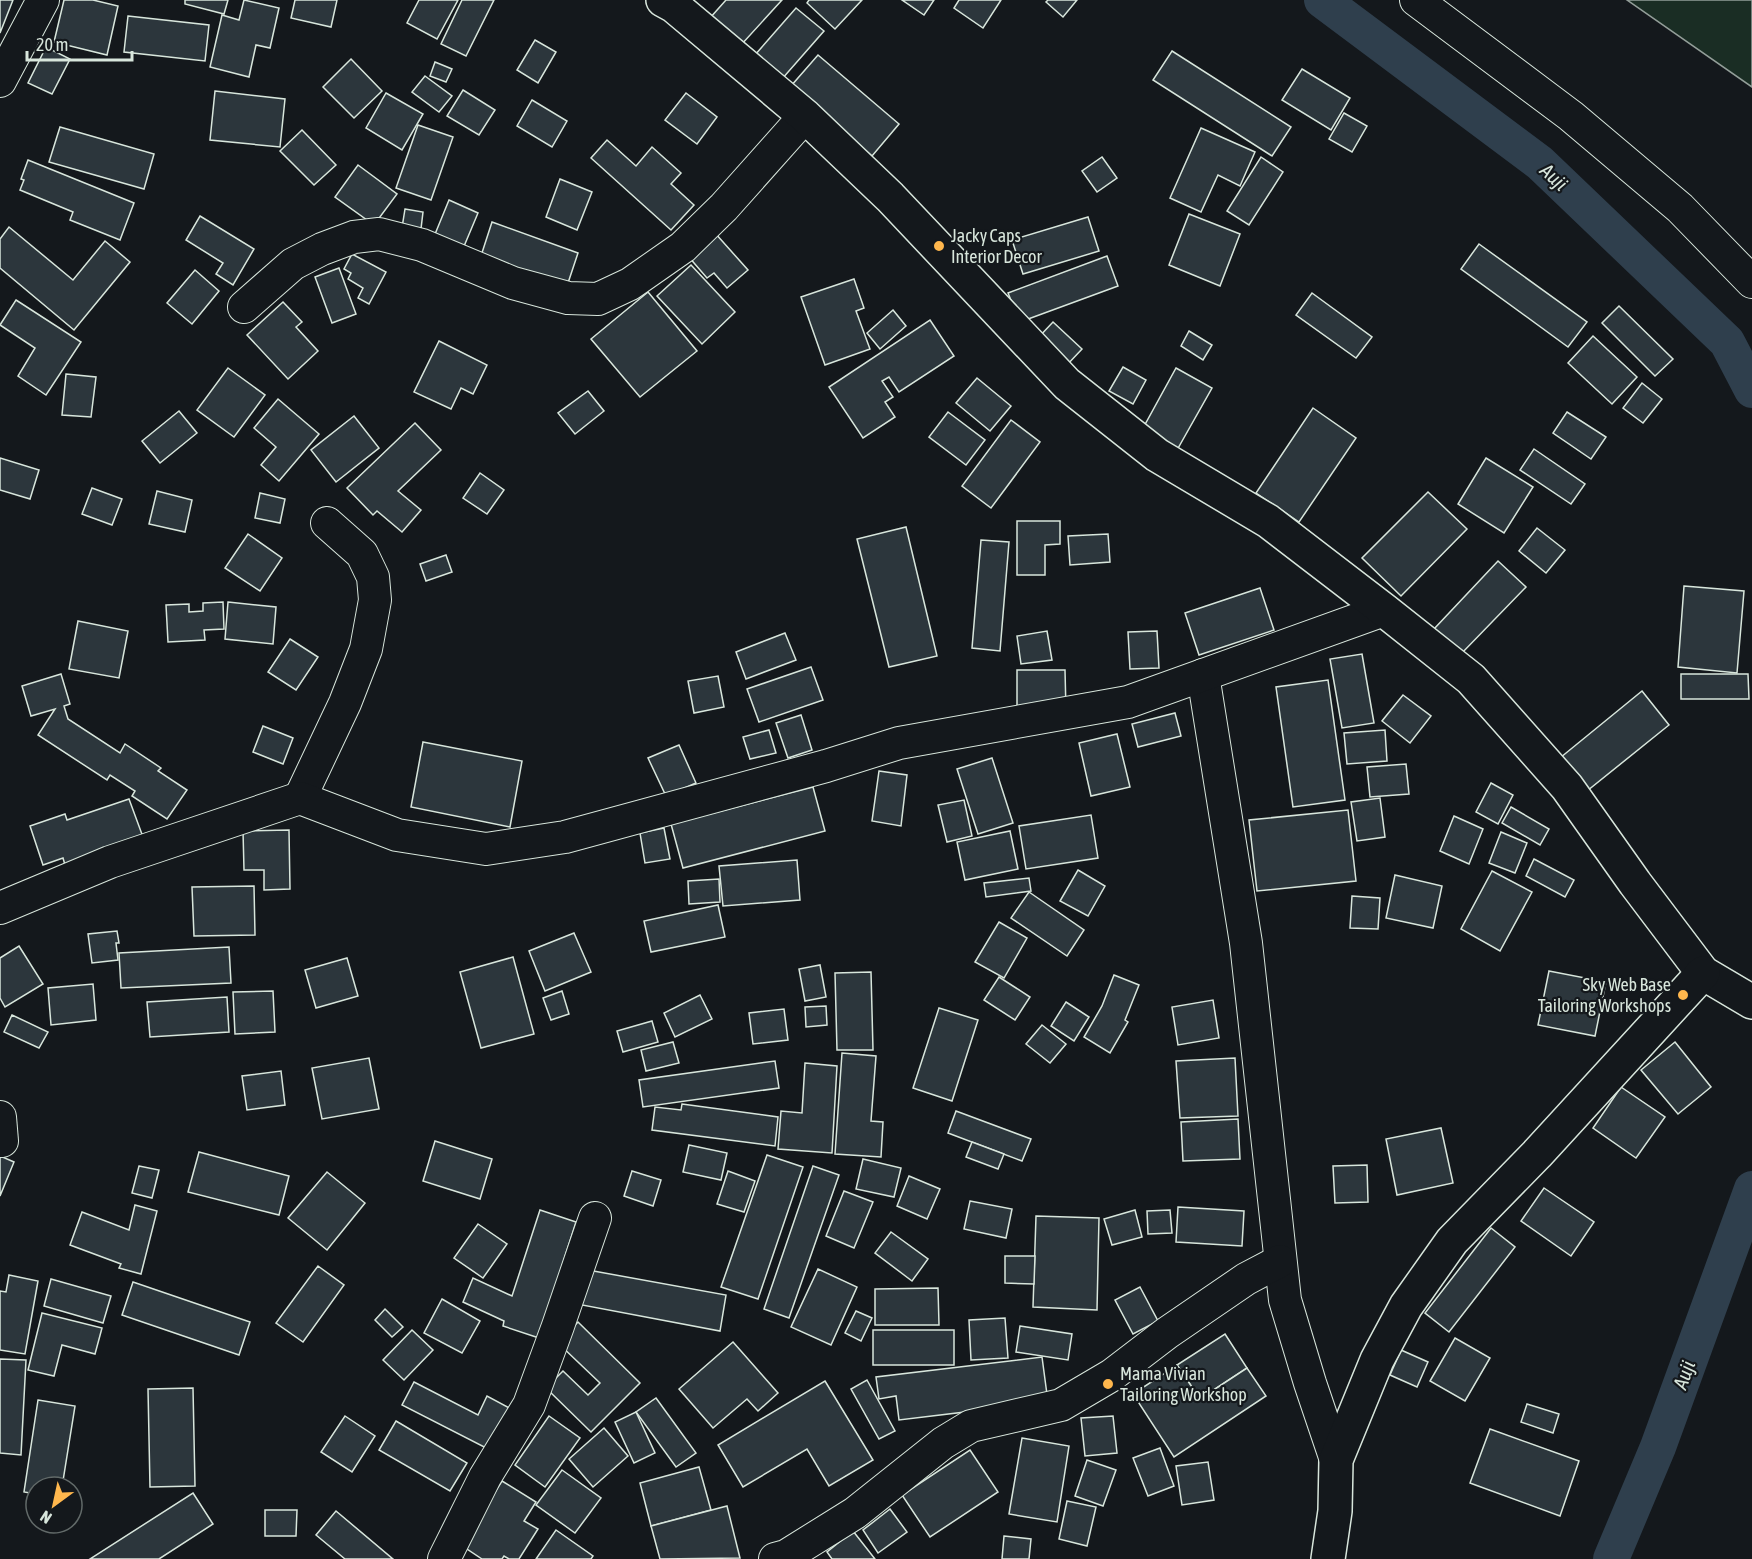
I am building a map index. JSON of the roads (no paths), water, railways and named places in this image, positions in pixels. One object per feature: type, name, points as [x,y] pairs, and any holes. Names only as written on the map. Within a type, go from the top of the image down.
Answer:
[{"type":"street","points":[[0,81],[44,0]]},
{"type":"street","points":[[663,0],[674,6],[805,116],[890,197],[1067,384],[1157,454],[1268,521],[1471,679],[1567,787],[1703,973],[1752,1002]]},
{"type":"street","points":[[1416,0],[1571,116],[1680,208],[1752,282]]},
{"type":"street","points":[[244,307],[293,264],[322,249],[354,237],[379,234],[422,245],[513,283],[568,298],[598,299],[630,284],[683,247],[724,207],[805,116]]},
{"type":"street","points":[[300,798],[345,703],[362,660],[375,600],[373,577],[362,554],[327,523]]},
{"type":"street","points":[[0,908],[110,862],[300,798],[397,835],[486,849],[565,837],[826,766],[899,743],[1128,702],[1384,610]]},
{"type":"street","points":[[1203,675],[1246,943],[1285,1300],[1336,1460],[1335,1511],[1329,1559]]},
{"type":"street","points":[[1336,1460],[1377,1360],[1406,1306],[1452,1241],[1537,1154],[1703,973]]},
{"type":"street","points":[[444,1559],[485,1477],[529,1405],[595,1218]]},
{"type":"street","points":[[775,1559],[786,1556],[855,1513],[943,1443],[971,1426],[1061,1405],[1112,1375],[1167,1333],[1246,1279],[1280,1261]]},
{"type":"waterway","name":"Auji","points":[[1322,0],[1540,163],[1727,342],[1752,390]]},
{"type":"waterway","name":"Auji","points":[[1611,1559],[1658,1447],[1752,1189]]},
{"type":"place","name":"Jacky Caps Interior Decor","points":[[939,246]]},
{"type":"place","name":"Sky Web Base Tailoring Workshops","points":[[1683,995]]},
{"type":"place","name":"Mama Vivian Tailoring Workshop","points":[[1108,1384]]}]
